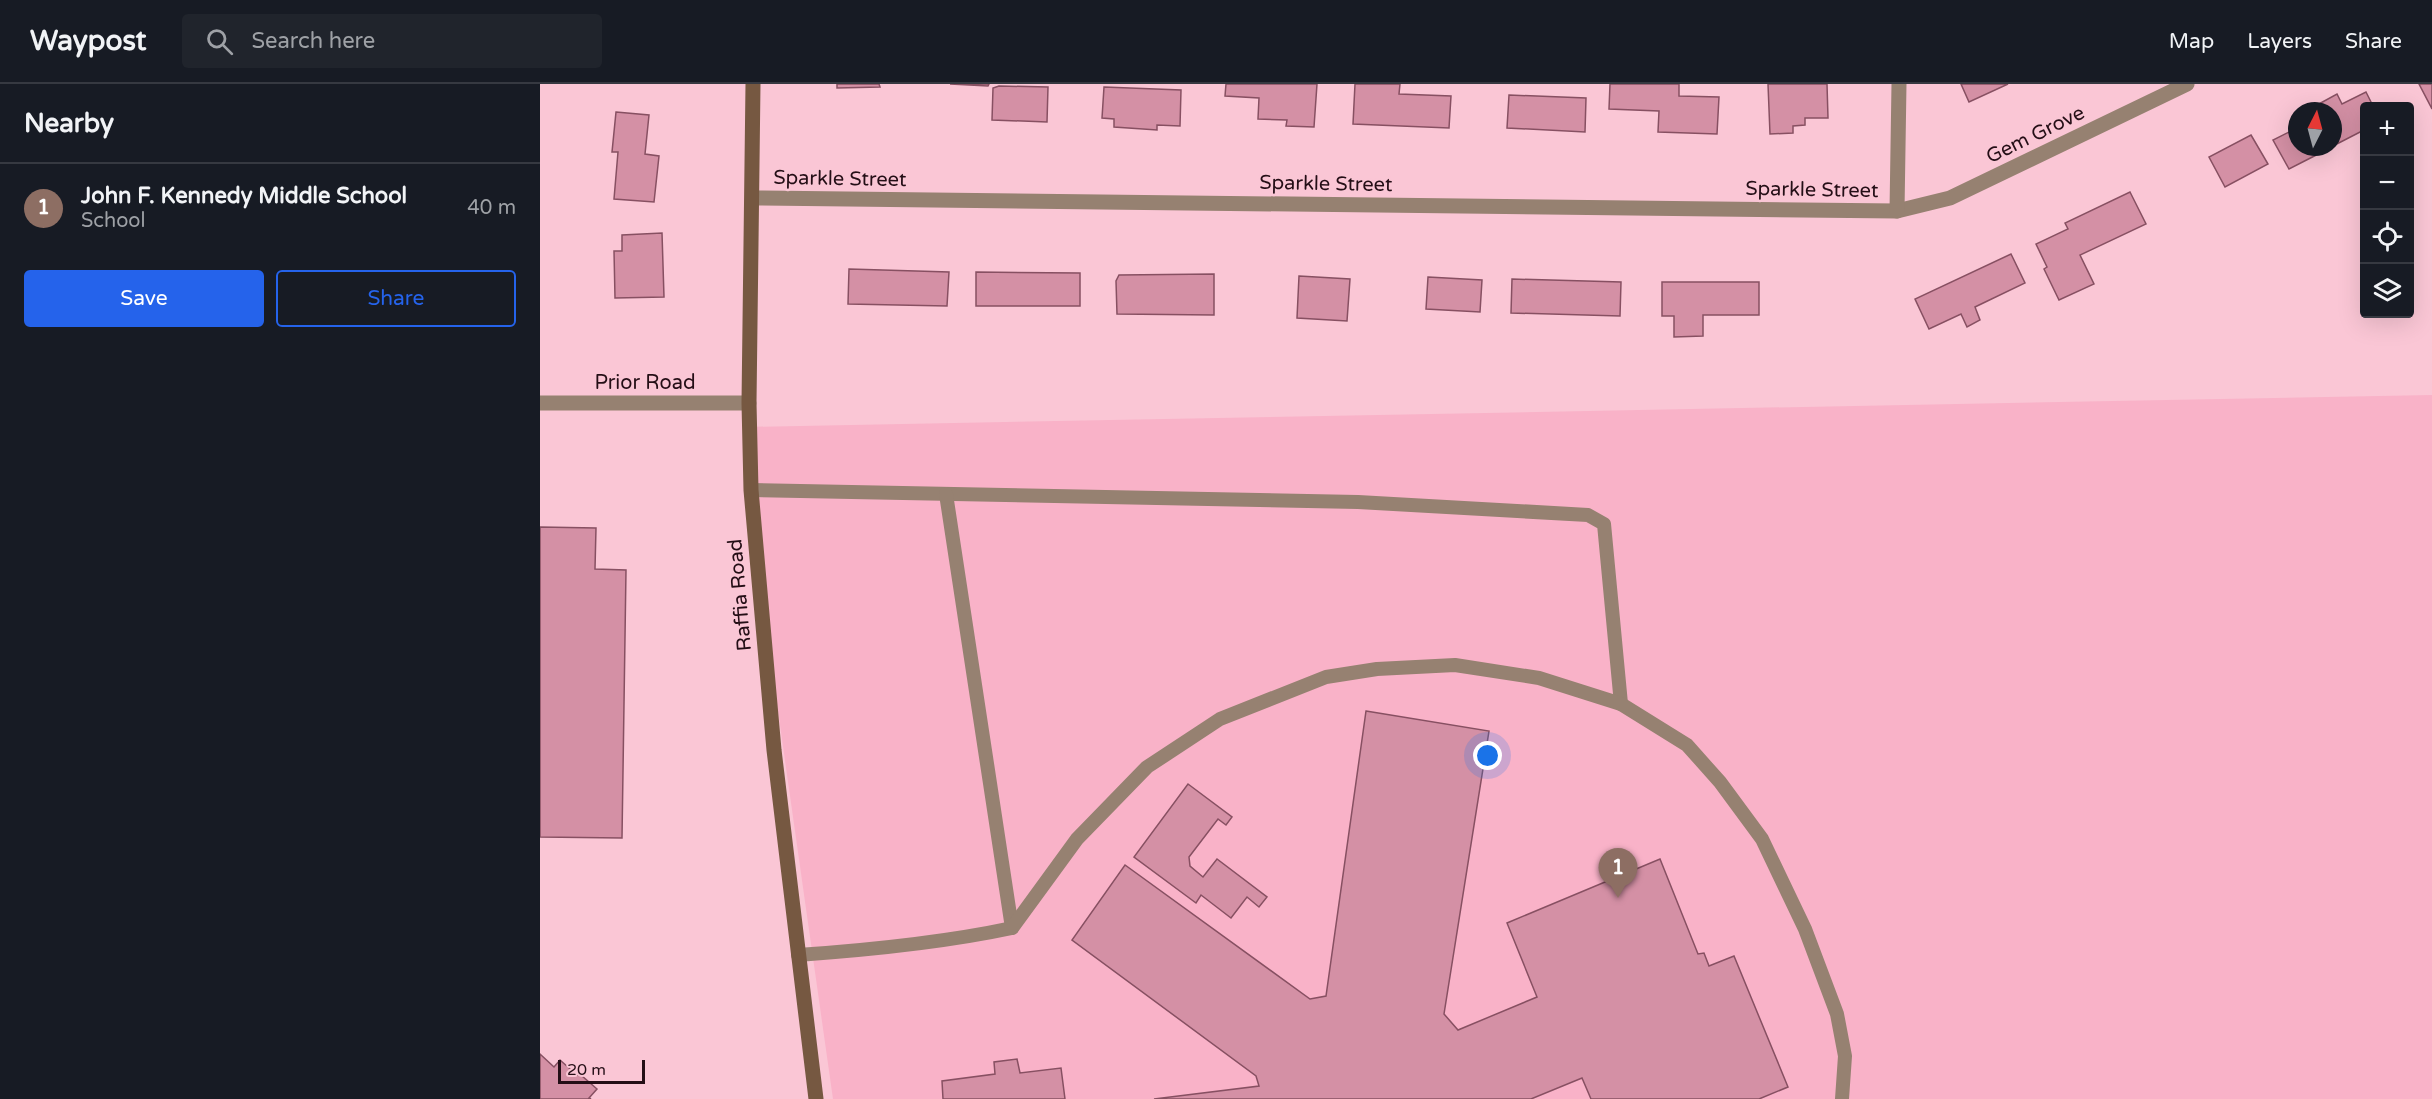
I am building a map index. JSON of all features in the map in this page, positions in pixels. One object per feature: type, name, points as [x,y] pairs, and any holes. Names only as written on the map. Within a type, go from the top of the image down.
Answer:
[{"type":"main road","name":"Raffia Road","points":[[753,84],[749,403],[751,490],[774,750],[816,1099]]},
{"type":"street","points":[[1897,211],[1899,84]]},
{"type":"street","name":"Gem Grove","points":[[1897,211],[1950,198],[2187,84]]},
{"type":"street","name":"Sparkle Street","points":[[753,198],[1897,211]]},
{"type":"street","name":"Prior Road","points":[[540,403],[749,403]]},
{"type":"lane","points":[[751,490],[1358,502],[1588,515],[1604,524],[1621,704]]},
{"type":"lane","points":[[946,494],[1012,928]]},
{"type":"lane","points":[[798,955],[979,935],[1012,928],[1077,839],[1147,767],[1220,719],[1326,677],[1377,669],[1455,665],[1539,678],[1621,704],[1687,745],[1720,782],[1762,839],[1805,928],[1837,1014],[1845,1056],[1842,1099]]},
{"type":"shaded area","points":[[2432,395],[2432,1099],[833,1099],[776,697],[744,427]]},
{"type":"building","points":[[837,84],[879,84],[880,87],[837,88]]},
{"type":"building","points":[[950,84],[989,84],[988,86]]},
{"type":"building","points":[[1226,84],[1317,84],[1314,127],[1286,126],[1287,120],[1258,119],[1259,98],[1225,96]]},
{"type":"building","points":[[1355,84],[1400,84],[1399,94],[1451,96],[1449,128],[1353,124]]},
{"type":"building","points":[[1610,84],[1679,84],[1679,96],[1719,97],[1717,134],[1658,132],[1659,111],[1609,109]]},
{"type":"building","points":[[1768,84],[1827,84],[1828,118],[1805,118],[1805,125],[1793,126],[1793,133],[1770,134]]},
{"type":"building","points":[[1961,84],[2008,84],[1969,102]]},
{"type":"building","points":[[2419,84],[2432,84],[2432,109]]},
{"type":"building","points":[[999,86],[1048,87],[1047,122],[992,120],[993,88]]},
{"type":"building","points":[[1104,87],[1181,90],[1180,126],[1157,125],[1157,130],[1114,127],[1114,119],[1102,118]]},
{"type":"building","points":[[2366,92],[2371,102],[2360,102],[2360,132],[2342,141],[2342,104]]},
{"type":"building","points":[[2337,94],[2341,102],[2322,102]]},
{"type":"building","points":[[1509,95],[1586,98],[1585,132],[1507,128]]},
{"type":"building","points":[[616,112],[649,115],[645,154],[659,156],[654,202],[614,199],[618,152],[612,152]]},
{"type":"building","points":[[2288,132],[2288,156],[2314,156],[2289,169],[2273,140]]},
{"type":"building","points":[[2251,135],[2268,164],[2225,187],[2209,157]]},
{"type":"building","points":[[2130,192],[2146,224],[2080,255],[2094,284],[2059,300],[2044,269],[2047,267],[2036,244],[2068,229],[2065,223]]},
{"type":"building","points":[[662,233],[664,297],[615,298],[614,251],[622,251],[622,235]]},
{"type":"building","points":[[2011,254],[2025,283],[1975,307],[1980,320],[1967,327],[1961,314],[1929,329],[1915,299]]},
{"type":"building","points":[[849,269],[949,272],[947,306],[848,304]]},
{"type":"building","points":[[976,272],[1080,273],[1080,306],[976,306]]},
{"type":"building","points":[[1214,274],[1214,315],[1117,314],[1116,281],[1119,275]]},
{"type":"building","points":[[1299,276],[1350,279],[1347,321],[1297,318]]},
{"type":"building","points":[[1428,277],[1482,280],[1480,312],[1426,309]]},
{"type":"building","points":[[1512,279],[1621,282],[1620,316],[1511,313]]},
{"type":"building","points":[[1662,282],[1759,282],[1759,315],[1703,315],[1703,336],[1674,337],[1674,316],[1662,316]]},
{"type":"building","points":[[540,527],[596,528],[595,569],[626,570],[622,838],[540,837]]},
{"type":"building","points":[[1366,711],[1489,731],[1444,1014],[1458,1030],[1537,997],[1507,923],[1660,859],[1698,954],[1704,953],[1709,966],[1734,956],[1788,1087],[1759,1099],[1591,1099],[1582,1078],[1531,1099],[1154,1099],[1259,1086],[1256,1076],[1072,940],[1125,865],[1310,999],[1326,996]]},
{"type":"building","points":[[1188,784],[1232,817],[1226,825],[1218,819],[1189,857],[1190,866],[1203,877],[1217,859],[1267,897],[1259,907],[1247,897],[1231,918],[1201,895],[1196,903],[1134,857]]},
{"type":"building","points":[[540,1054],[554,1067],[560,1060],[597,1089],[589,1098],[591,1099],[540,1099]]},
{"type":"building","points":[[1017,1059],[1020,1073],[1061,1068],[1065,1099],[943,1099],[942,1081],[995,1074],[994,1062]]},
{"type":"place","name":"John F. Kennedy Middle School","points":[[1618,898]]}]
